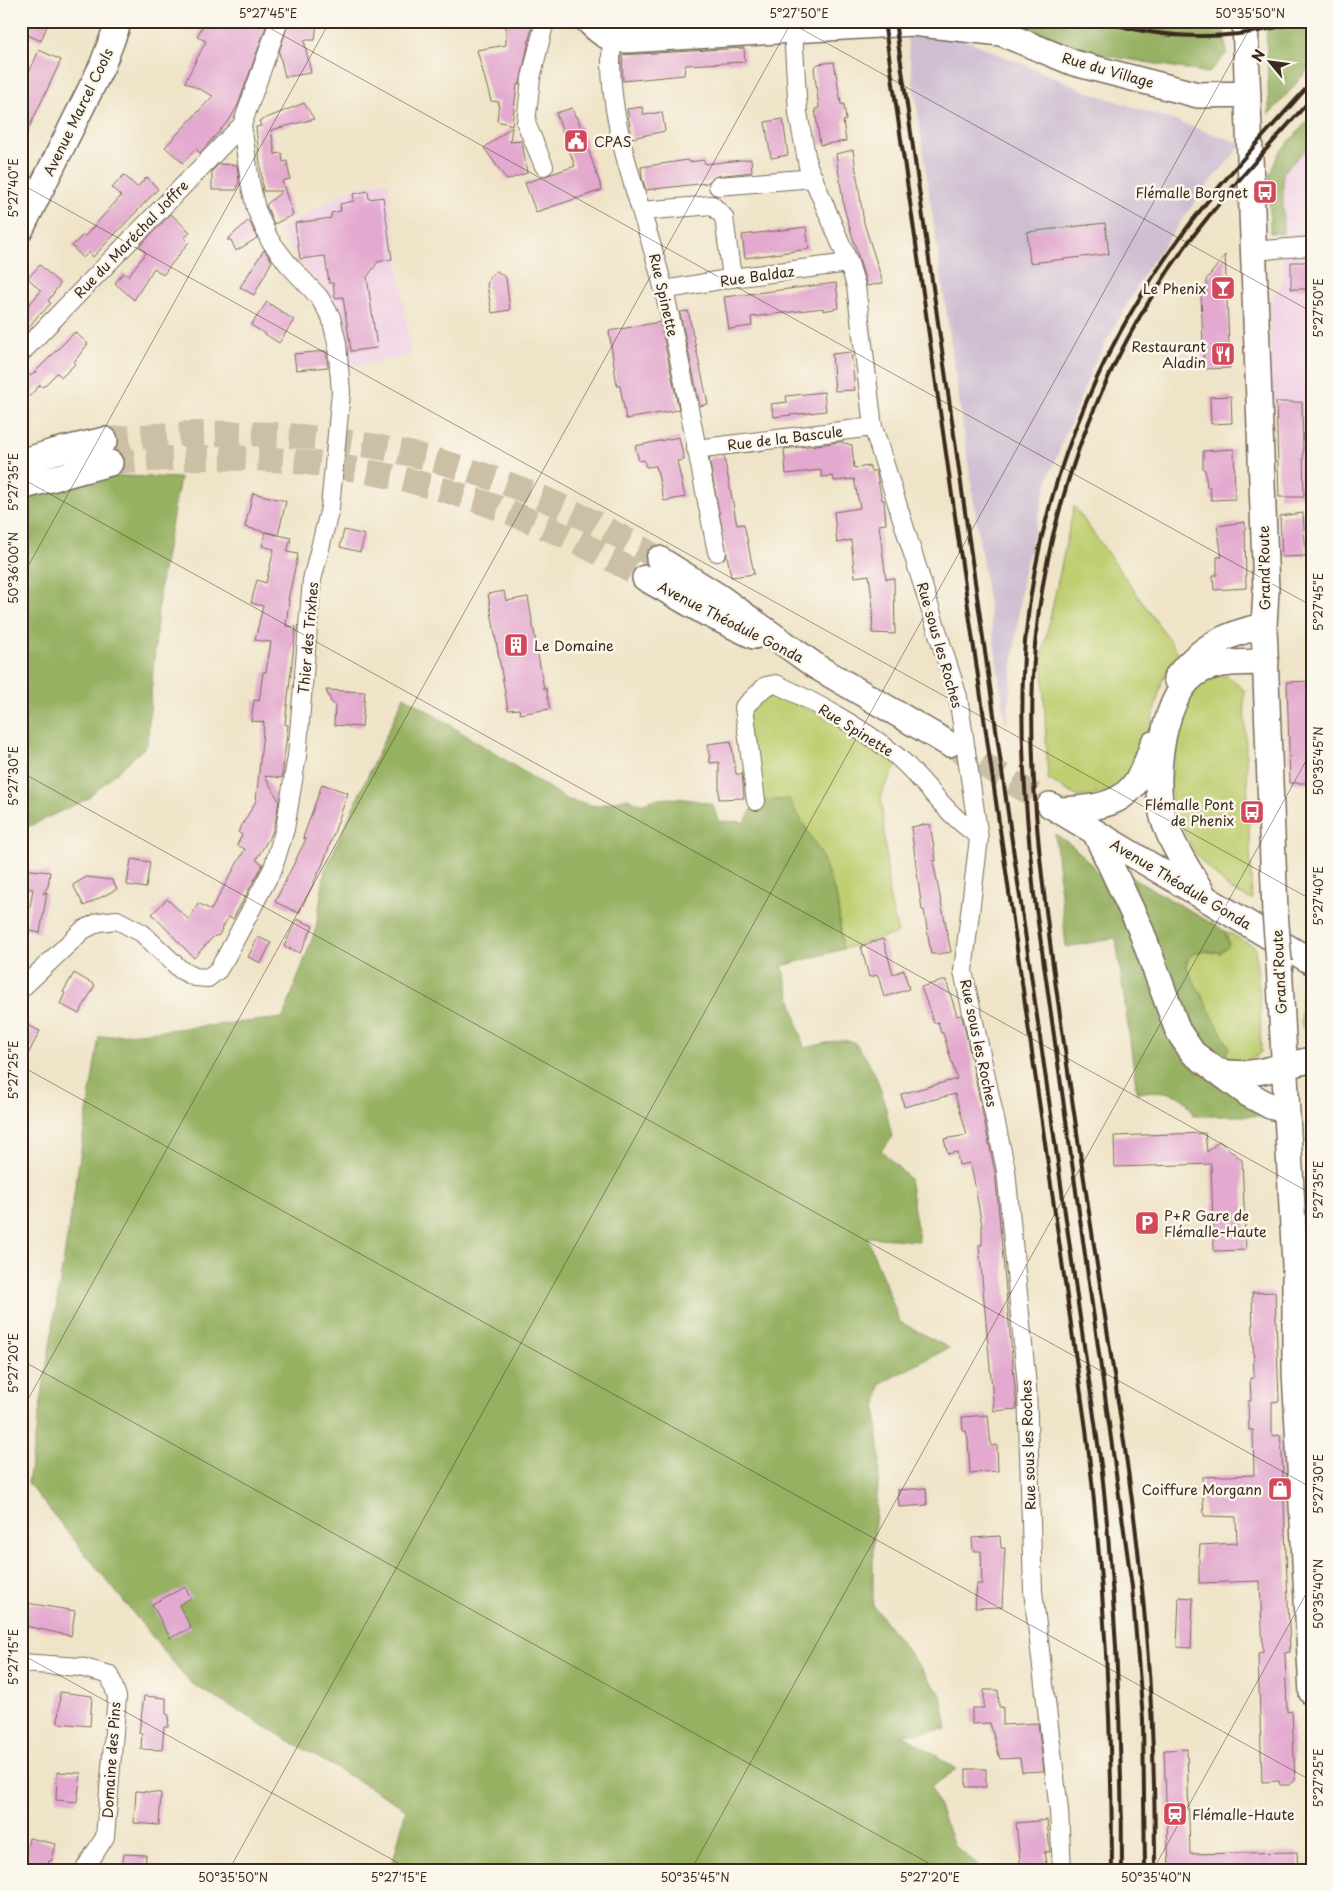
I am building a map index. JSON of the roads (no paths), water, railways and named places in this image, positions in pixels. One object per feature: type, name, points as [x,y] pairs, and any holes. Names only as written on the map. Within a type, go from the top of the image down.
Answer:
[{"type":"street","name":"Avenue Marcel Cools","points":[[21,229],[102,66],[119,21]]},
{"type":"street","name":"Thier des Trixhes","points":[[21,990],[84,930],[99,922],[117,920],[142,933],[181,970],[195,977],[208,978],[218,970],[226,957],[273,868],[285,828],[297,756],[312,580],[327,529],[334,484],[341,381],[335,331],[331,317],[319,297],[274,246],[260,220],[252,196],[242,125],[279,21]]},
{"type":"street","points":[[544,166],[526,123],[531,78],[545,21]]},
{"type":"street","points":[[588,21],[600,34],[612,40]]},
{"type":"street","name":"Grand'Route","points":[[1245,21],[1266,591],[1264,626],[1275,912],[1286,1110],[1303,1249],[1295,1371],[1306,1478],[1312,1693]]},
{"type":"street","name":"Rue du Village","points":[[612,40],[912,23],[1001,33],[1074,63],[1198,94],[1248,94]]},
{"type":"street","name":"Rue sous les Roches","points":[[793,30],[798,113],[808,166],[849,263],[856,286],[873,427],[958,697],[978,835],[963,971],[1006,1170],[1027,1386],[1033,1591],[1059,1811],[1062,1870]]},
{"type":"street","name":"Rue Spinette","points":[[612,40],[609,67],[622,142],[664,290],[717,552]]},
{"type":"street","name":"Rue du Maréchal Joffre","points":[[21,353],[242,125]]},
{"type":"street","points":[[718,186],[814,178]]},
{"type":"street","points":[[642,211],[712,205],[724,217],[732,278]]},
{"type":"street","points":[[1253,251],[1312,246]]},
{"type":"street","name":"Rue Baldaz","points":[[664,290],[732,278],[849,263]]},
{"type":"street","name":"Rue de la Bascule","points":[[696,449],[873,427]]},
{"type":"street","points":[[21,462],[53,452],[108,452],[21,487]]},
{"type":"street","name":"Avenue Théodule Gonda","points":[[652,569],[706,613],[817,666],[949,744]]},
{"type":"street","name":"Avenue Théodule Gonda","points":[[1264,626],[1241,630],[1216,642],[1189,662],[1174,681],[1164,704],[1146,767],[1134,788],[1120,799],[1091,808],[1054,807],[1312,962]]},
{"type":"street","points":[[1205,898],[1164,818],[1158,793],[1164,736],[1174,704],[1186,684],[1200,671],[1217,665],[1266,662]]},
{"type":"street","name":"Rue Spinette","points":[[756,802],[744,707],[766,686],[776,684],[835,716],[900,759],[964,827],[978,835]]},
{"type":"street","points":[[1095,832],[1140,928],[1178,1031],[1192,1053],[1212,1070],[1266,1104],[1286,1110]]},
{"type":"street","points":[[1212,1070],[1235,1075],[1264,1071],[1312,1060]]},
{"type":"street","name":"Domaine des Pins","points":[[21,1663],[80,1667],[110,1675],[117,1697],[105,1837],[84,1870]]},
{"type":"tunnel","points":[[105,440],[182,434],[255,434],[325,439],[393,450],[459,467],[525,491],[592,521],[659,559]]},
{"type":"tunnel","points":[[110,463],[183,458],[253,458],[321,464],[387,476],[452,492],[516,515],[580,544],[645,578]]},
{"type":"tunnel","points":[[949,744],[1050,805]]},
{"type":"railway","points":[[884,21],[1086,1429],[1098,1539],[1106,1649],[1109,1704],[1112,1870]]},
{"type":"railway","points":[[895,21],[1102,1472],[1111,1571],[1117,1671],[1121,1770],[1122,1870]]},
{"type":"railway","points":[[1104,21],[1127,28],[1151,32],[1201,36],[1251,32],[1299,21]]},
{"type":"railway","points":[[1145,1870],[1143,1719],[1132,1587],[1034,894],[1023,737],[1022,705],[1025,642],[1032,588],[1043,534],[1057,481],[1075,429],[1097,378],[1122,329],[1150,282],[1196,216],[1244,157],[1312,82]]},
{"type":"railway","points":[[1155,1870],[1151,1702],[1136,1532],[1121,1419],[1049,939],[1040,855],[1033,771],[1032,729],[1035,645],[1041,594],[1064,494],[1080,445],[1102,391],[1128,338],[1157,288],[1204,221],[1312,98]]},
{"type":"place","name":"CPAS","points":[[576,141]]},
{"type":"place","name":"Flémalle Borgnet","points":[[1265,192]]},
{"type":"place","name":"Le Phenix","points":[[1223,288]]},
{"type":"place","name":"Restaurant Aladin","points":[[1223,354]]},
{"type":"place","name":"Le Domaine","points":[[516,645]]},
{"type":"place","name":"Flémalle Pont de Phenix","points":[[1252,812]]},
{"type":"place","name":"P+R Gare de Flémalle-Haute","points":[[1147,1223]]},
{"type":"place","name":"Coiffure Morgann","points":[[1280,1489]]},
{"type":"place","name":"Flémalle-Haute","points":[[1175,1814]]}]
